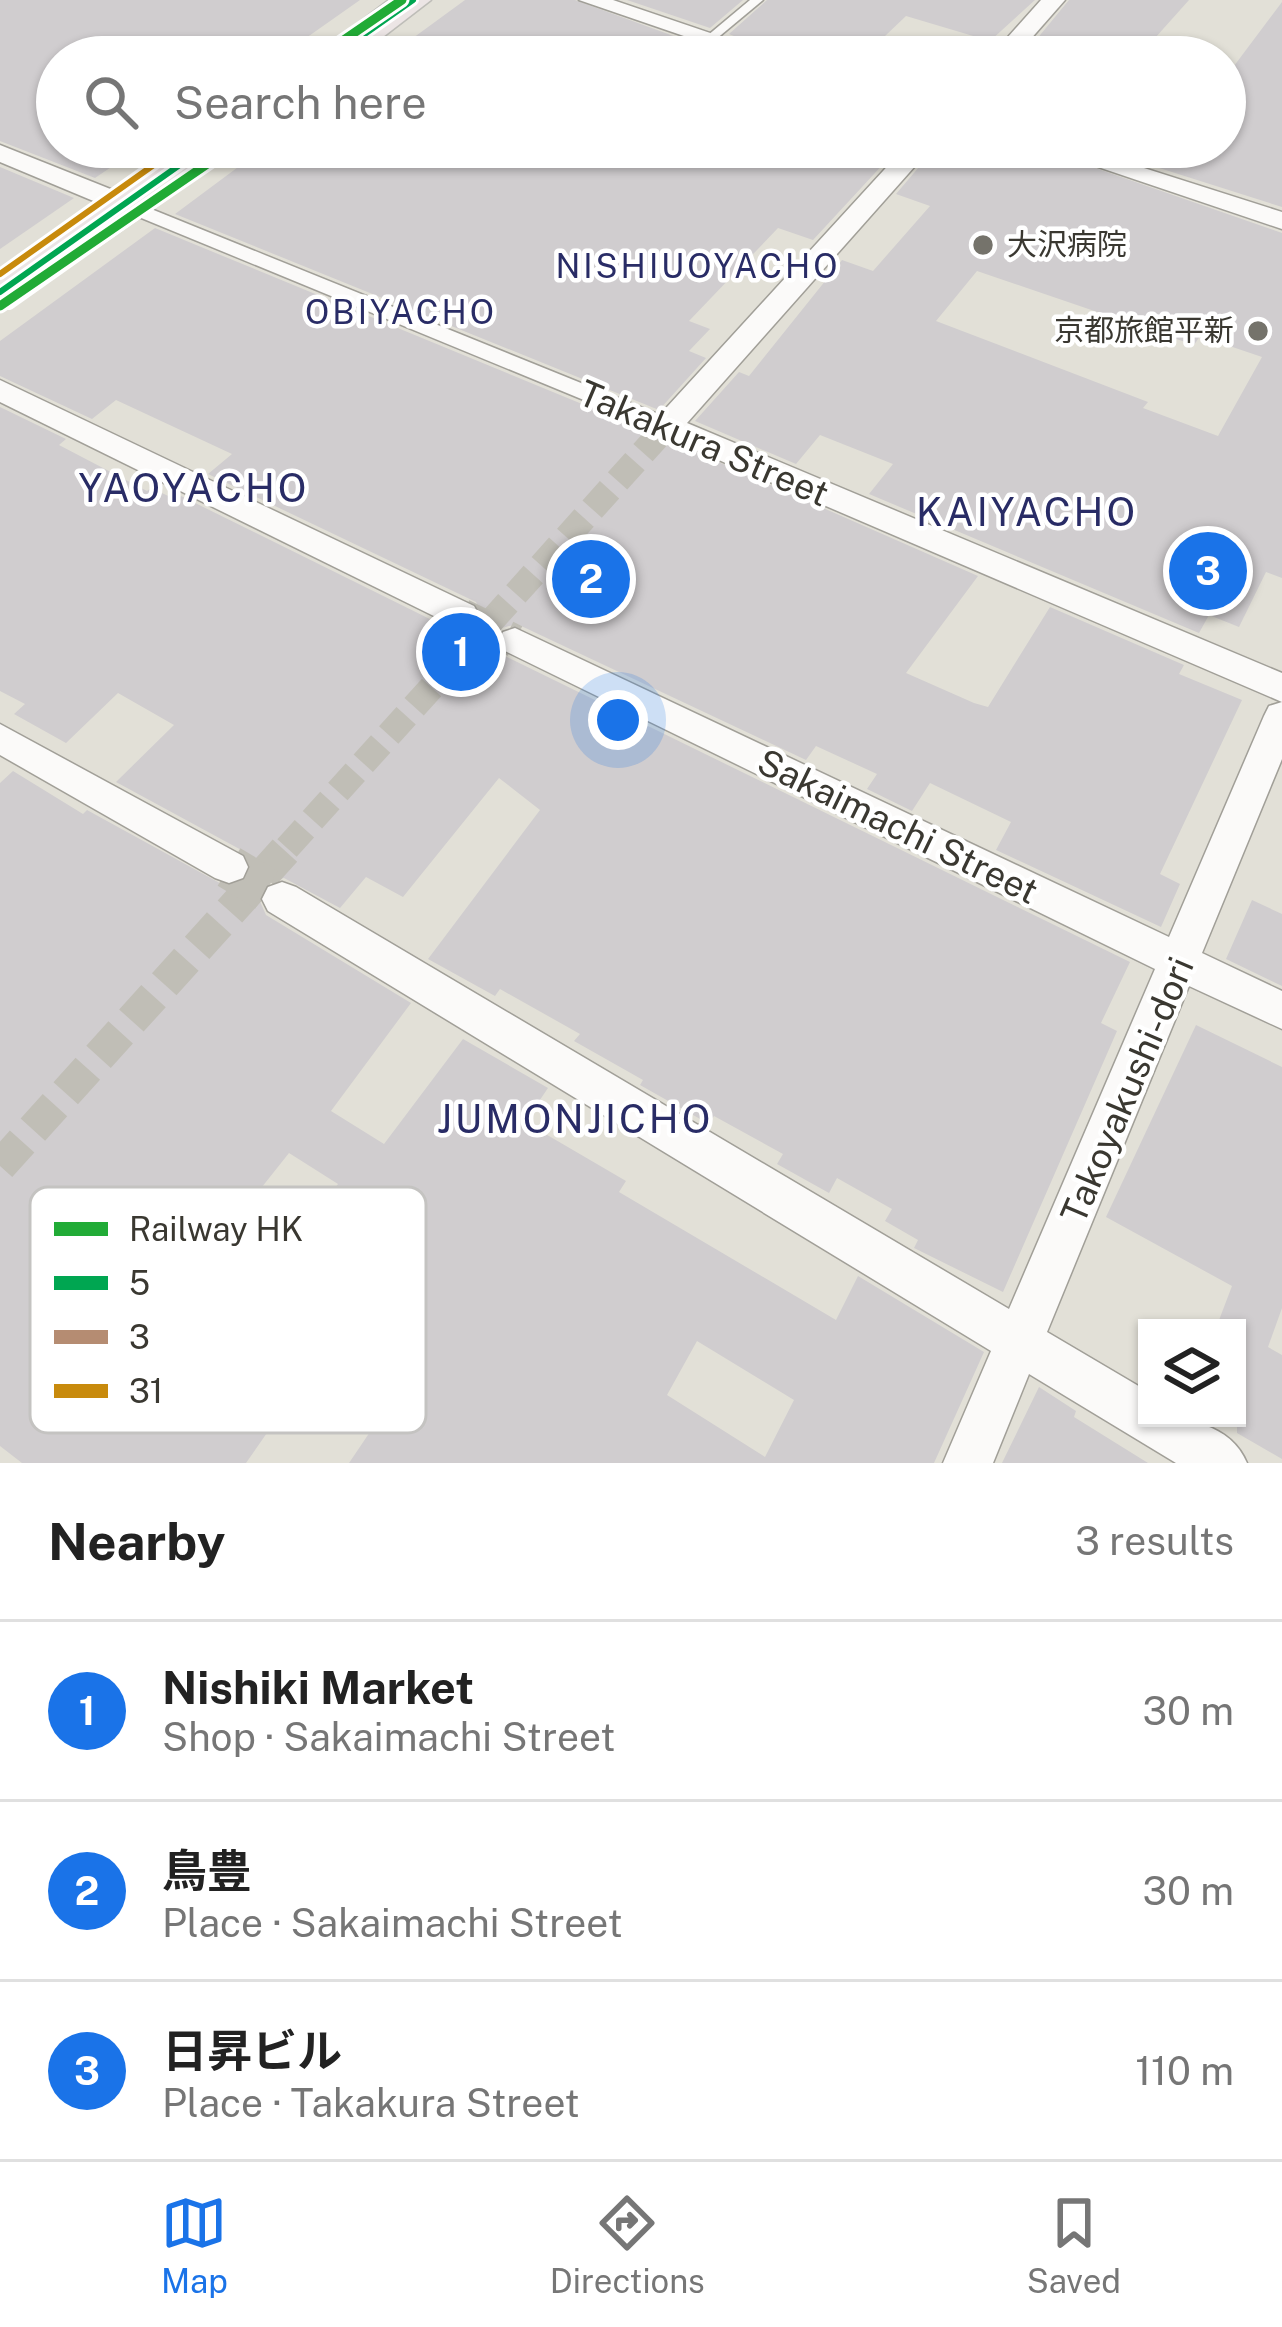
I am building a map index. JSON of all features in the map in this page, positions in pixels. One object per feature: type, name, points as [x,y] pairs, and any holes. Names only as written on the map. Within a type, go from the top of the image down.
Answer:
[{"type":"main road","points":[[362,36],[413,0]]},
{"type":"main road","points":[[0,292],[175,168]]},
{"type":"street","points":[[590,0],[705,36]]},
{"type":"street","points":[[1021,36],[1054,0]]},
{"type":"street","points":[[0,153],[36,168]]},
{"type":"street","points":[[36,168],[124,204]]},
{"type":"street","points":[[667,426],[901,168]]},
{"type":"street","points":[[1117,168],[1282,221]]},
{"type":"street","name":"Takakura Street","points":[[124,204],[667,426],[1282,688]]},
{"type":"street","points":[[0,390],[462,615]]},
{"type":"street","name":"Sakaimachi Street","points":[[515,641],[1282,1011]]},
{"type":"street","name":"Takoyakushi-dori","points":[[968,1463],[1282,716]]},
{"type":"street","points":[[0,738],[229,867]]},
{"type":"street","points":[[283,898],[1222,1463]]},
{"type":"lane","points":[[713,36],[757,0]]},
{"type":"building","points":[[0,0],[360,0],[309,36],[36,36],[36,155],[0,141]]},
{"type":"building","points":[[465,0],[575,0],[674,36],[416,36]]},
{"type":"building","points":[[627,0],[743,0],[710,28]]},
{"type":"building","points":[[767,0],[1035,0],[995,36],[973,36],[906,16],[885,36],[729,34]]},
{"type":"building","points":[[1069,0],[1189,0],[1157,36],[1039,36]]},
{"type":"building","points":[[1282,2],[1282,207],[1159,168],[1246,168],[1246,50]]},
{"type":"building","points":[[0,167],[74,198],[0,249]]},
{"type":"building","points":[[69,168],[110,168],[95,178]]},
{"type":"building","points":[[237,168],[880,168],[813,240],[778,228],[689,321],[710,329],[689,351],[706,358],[659,410],[175,214]]},
{"type":"building","points":[[918,168],[1095,168],[1282,233],[1282,578],[1266,572],[1239,627],[1209,615],[1199,633],[869,494],[893,464],[820,435],[796,464],[695,421],[739,372],[749,376],[842,260],[873,271],[930,206],[896,194]],"holes":[[[977,271],[1194,345],[1200,336],[1262,357],[1218,436],[1143,408],[1148,402],[936,321]]]},
{"type":"building","points":[[155,228],[650,432],[978,576],[906,673],[974,703],[988,707],[1050,607],[1184,665],[1179,674],[1242,700],[1160,874],[1180,884],[1161,927],[996,850],[1011,822],[930,783],[912,811],[867,789],[877,774],[816,746],[806,760],[517,624],[502,628],[494,639],[501,654],[1130,962],[1101,1023],[1117,1031],[1003,1292],[914,1248],[918,1240],[885,1221],[892,1209],[837,1178],[829,1193],[777,1164],[783,1154],[714,1116],[709,1124],[640,1085],[643,1080],[574,1041],[580,1034],[500,989],[495,996],[428,959],[540,810],[499,778],[403,897],[366,877],[340,908],[284,878],[266,883],[258,897],[266,915],[411,1003],[331,1111],[384,1144],[463,1039],[548,1088],[525,1122],[626,1181],[619,1192],[836,1320],[858,1276],[984,1352],[934,1463],[349,1463],[369,1433],[426,1433],[426,1187],[336,1187],[338,1184],[289,1153],[262,1187],[30,1187],[30,1433],[267,1433],[246,1463],[22,1463],[0,1446],[0,783],[13,771],[83,814],[87,810],[227,887],[244,882],[252,869],[245,852],[116,782],[174,725],[118,693],[66,743],[14,714],[25,704],[0,691],[0,407],[66,439],[59,445],[147,491],[151,488],[177,500],[181,496],[448,628],[474,628],[483,617],[476,602],[208,474],[232,454],[116,400],[92,419],[0,376],[0,341]],"holes":[[[697,1341],[794,1400],[765,1457],[667,1395]]]},
{"type":"building","points":[[1252,900],[1282,914],[1282,986],[1226,959]]},
{"type":"building","points":[[1196,1025],[1282,1067],[1282,1308],[1268,1347],[1282,1355],[1282,1459],[1237,1433],[1237,1427],[1246,1427],[1246,1319],[1219,1319],[1232,1286],[1106,1217]]},
{"type":"building","points":[[1039,1387],[1076,1411],[1074,1417],[1148,1463],[1002,1463]]},
{"type":"tunnel","points":[[287,848],[667,426]]},
{"type":"tunnel","points":[[462,615],[515,641]]},
{"type":"tunnel","points":[[0,1166],[290,845]]},
{"type":"tunnel","points":[[229,867],[282,899]]},
{"type":"rail line","name":"HK","points":[[350,36],[402,0]]},
{"type":"rail line","name":"HK","points":[[0,306],[201,168]]},
{"type":"transit line","name":"5","points":[[362,36],[413,0]]},
{"type":"transit line","name":"31","points":[[0,274],[149,168]]},
{"type":"transit line","name":"5","points":[[0,292],[175,168]]},
{"type":"transit line","name":"3","points":[[9,304],[201,168]]},
{"type":"place","name":"大沢病院","points":[[983,245]]},
{"type":"place","name":"京都旅館平新","points":[[1258,331]]},
{"type":"place","name":"日昇ビル","points":[[1208,571]]},
{"type":"place","name":"鳥豊","points":[[591,579]]},
{"type":"place","name":"Nishiki Market","points":[[461,652]]},
{"type":"district","name":"NISHIUOYACHO","points":[[698,266]]},
{"type":"district","name":"OBIYACHO","points":[[401,312]]},
{"type":"district","name":"YAOYACHO","points":[[194,488]]},
{"type":"district","name":"KAIYACHO","points":[[1027,512]]},
{"type":"district","name":"JUMONJICHO","points":[[575,1119]]}]
